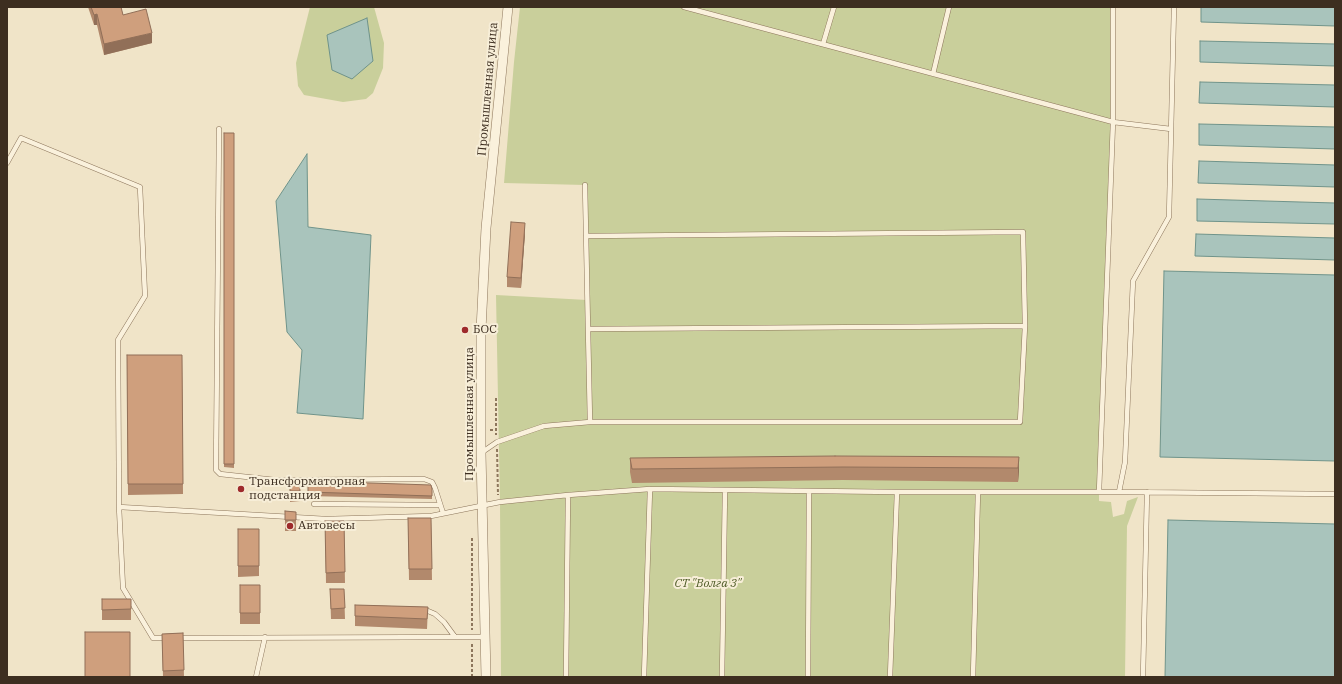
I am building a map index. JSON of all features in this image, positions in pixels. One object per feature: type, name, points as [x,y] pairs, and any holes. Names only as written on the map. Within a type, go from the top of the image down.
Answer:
[{"type":"street","name":"Промышленная улица","points":[[486,677],[481,453],[481,330],[486,228],[508,7]]},
{"type":"lane","points":[[684,7],[1113,122],[1171,128]]},
{"type":"lane","points":[[823,44],[834,7]]},
{"type":"lane","points":[[933,74],[949,7]]},
{"type":"lane","points":[[1099,492],[1113,122],[1113,7]]},
{"type":"lane","points":[[1119,492],[1125,462],[1133,281],[1169,217],[1174,7]]},
{"type":"lane","points":[[219,129],[216,470],[220,474],[275,480],[424,479],[432,482],[443,514]]},
{"type":"lane","points":[[7,163],[21,138],[140,187],[144,296],[118,340],[119,507],[123,588],[152,638],[486,637]]},
{"type":"lane","points":[[585,185],[590,422]]},
{"type":"lane","points":[[481,453],[497,442],[544,426],[590,422],[1020,422],[1025,326],[1023,232],[586,236]]},
{"type":"lane","points":[[588,329],[1025,326]]},
{"type":"lane","points":[[119,507],[326,519],[431,516],[500,502],[650,489],[896,492],[1335,494]]},
{"type":"lane","points":[[644,677],[650,489]]},
{"type":"lane","points":[[722,677],[725,490]]},
{"type":"lane","points":[[808,677],[809,491]]},
{"type":"lane","points":[[890,677],[896,492]]},
{"type":"lane","points":[[973,677],[978,492]]},
{"type":"lane","points":[[1143,677],[1147,492]]},
{"type":"lane","points":[[566,677],[568,495]]},
{"type":"lane","points":[[314,504],[440,505]]},
{"type":"lane","points":[[413,610],[428,611],[435,614],[444,622],[454,637]]},
{"type":"lane","points":[[256,677],[265,637]]},
{"type":"green space","points":[[310,7],[374,7],[384,43],[383,68],[373,93],[366,99],[343,102],[304,95],[298,86],[296,63]]},
{"type":"green space","name":"СТ \"Волга 3\"","points":[[520,7],[1113,7],[1113,122],[1099,501],[1111,502],[1113,517],[1124,514],[1127,501],[1138,497],[1127,526],[1125,677],[501,677],[500,502],[496,295],[587,300],[585,185],[504,183]]},
{"type":"water","points":[[1201,7],[1335,7],[1335,26],[1201,22]]},
{"type":"water","points":[[367,18],[373,61],[352,79],[332,70],[327,35]]},
{"type":"water","points":[[1200,41],[1335,44],[1335,66],[1200,62]]},
{"type":"water","points":[[1200,82],[1335,85],[1335,107],[1199,103]]},
{"type":"water","points":[[1199,124],[1335,127],[1335,149],[1199,145]]},
{"type":"water","points":[[307,154],[308,227],[371,235],[363,419],[297,413],[302,350],[287,332],[276,201]]},
{"type":"water","points":[[1199,161],[1335,165],[1335,187],[1198,183]]},
{"type":"water","points":[[1197,199],[1335,203],[1335,224],[1197,221]]},
{"type":"water","points":[[1196,234],[1335,238],[1335,260],[1195,256]]},
{"type":"water","points":[[1164,271],[1335,275],[1335,461],[1160,457]]},
{"type":"water","points":[[1168,520],[1335,524],[1335,677],[1165,677]]},
{"type":"building","points":[[91,7],[121,7],[123,15],[146,9],[152,33],[104,44],[97,14],[94,15]]},
{"type":"building","points":[[224,133],[234,133],[234,464],[224,464]]},
{"type":"building","points":[[511,222],[525,223],[521,278],[507,277]]},
{"type":"building","points":[[127,355],[182,355],[183,484],[128,484]]},
{"type":"building","points":[[835,456],[1019,457],[1018,468],[843,467],[632,469],[630,458]]},
{"type":"building","points":[[308,481],[431,485],[432,496],[308,492]]},
{"type":"building","points":[[290,482],[299,482],[300,491],[290,491]]},
{"type":"building","points":[[285,511],[296,512],[296,520],[285,520]]},
{"type":"building","points":[[408,518],[431,518],[432,569],[409,569]]},
{"type":"building","points":[[325,521],[344,521],[345,572],[326,573]]},
{"type":"building","points":[[238,529],[259,529],[259,566],[238,566]]},
{"type":"building","points":[[240,585],[260,585],[260,613],[240,613]]},
{"type":"building","points":[[330,589],[344,589],[345,608],[331,609]]},
{"type":"building","points":[[102,599],[131,599],[131,609],[102,610]]},
{"type":"building","points":[[355,605],[428,607],[427,619],[355,616]]},
{"type":"building","points":[[85,632],[130,632],[130,677],[85,677]]},
{"type":"building","points":[[183,633],[184,670],[163,671],[162,634]]},
{"type":"place","name":"БОС","points":[[465,330]]},
{"type":"place","name":"Трансформаторная подстанция","points":[[241,489]]},
{"type":"place","name":"Автовесы","points":[[290,526]]}]
